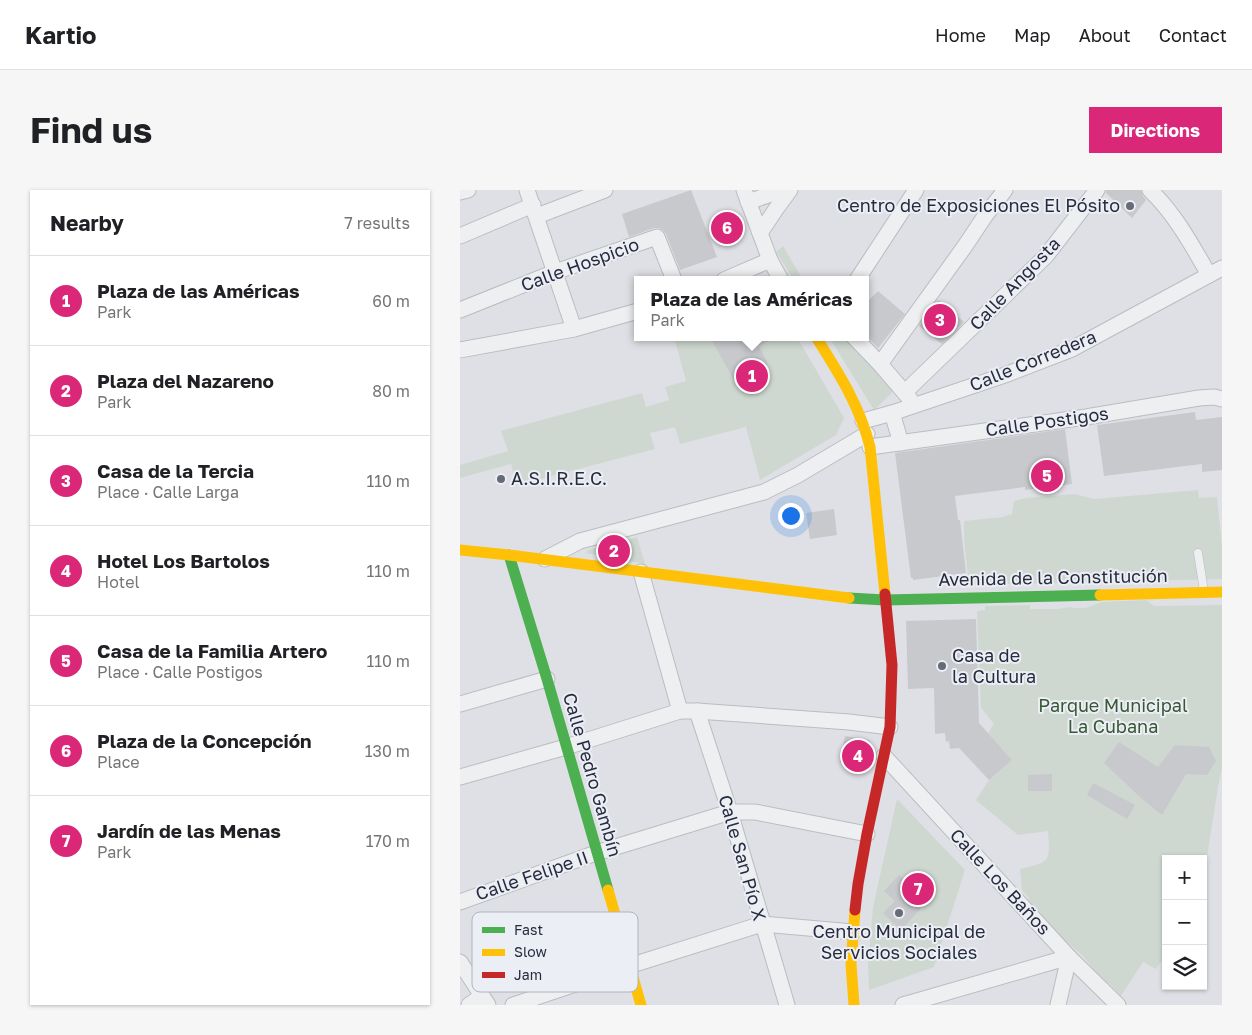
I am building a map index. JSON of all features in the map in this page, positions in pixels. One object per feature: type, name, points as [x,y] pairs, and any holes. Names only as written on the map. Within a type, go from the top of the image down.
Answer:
[{"type":"street","points":[[460,192],[468,190]]},
{"type":"street","points":[[527,190],[574,329]]},
{"type":"street","points":[[460,236],[585,193],[605,190]]},
{"type":"street","points":[[779,276],[770,260],[746,196],[774,193],[780,190]]},
{"type":"street","points":[[760,233],[790,190]]},
{"type":"street","points":[[860,276],[916,190]]},
{"type":"street","points":[[880,364],[1005,190]]},
{"type":"street","name":"Calle Angosta","points":[[905,392],[1046,256],[1097,190]]},
{"type":"street","points":[[1150,190],[1216,272]]},
{"type":"street","name":"Calle Hospicio","points":[[460,310],[555,272],[657,237],[672,276]]},
{"type":"street","points":[[733,276],[770,260]]},
{"type":"street","name":"Calle Corredera","points":[[867,434],[892,413],[1005,375],[1072,349],[1216,272]]},
{"type":"street","points":[[460,350],[574,329],[634,311]]},
{"type":"street","points":[[819,341],[838,372],[867,434],[892,665],[890,727],[858,884],[851,964],[854,1005]]},
{"type":"street","points":[[858,341],[905,392],[915,406]]},
{"type":"street","name":"Calle Postigos","points":[[867,434],[900,443],[1086,417],[1199,398],[1221,397]]},
{"type":"street","points":[[892,413],[900,443]]},
{"type":"street","points":[[545,559],[580,541],[764,492],[798,475],[867,434]]},
{"type":"street","name":"Avenida de la Constitución","points":[[460,550],[850,598],[885,600],[1222,592]]},
{"type":"street","name":"Calle Pedro Gambín","points":[[509,555],[547,679],[613,912]]},
{"type":"street","points":[[641,572],[680,711]]},
{"type":"street","points":[[460,704],[547,679]]},
{"type":"street","points":[[460,778],[680,711],[698,710],[890,727]]},
{"type":"street","name":"Calle San Pío X","points":[[698,710],[787,1005]]},
{"type":"street","name":"Calle Los Baños","points":[[884,756],[1069,957],[1118,1005]]},
{"type":"street","name":"Calle Felipe II","points":[[460,902],[596,854],[730,812],[755,812],[867,834]]},
{"type":"street","points":[[638,963],[762,924],[853,932]]},
{"type":"street","points":[[904,1005],[1069,957],[1058,1005]]},
{"type":"street","points":[[460,962],[472,980]]},
{"type":"street","points":[[513,1005],[552,992]]},
{"type":"street","name":"Calle Pedro Gambín","points":[[637,992],[641,1005]]},
{"type":"street","points":[[469,1005],[485,1000]]},
{"type":"lane","points":[[1198,553],[1204,593]]},
{"type":"green space","points":[[783,246],[801,276],[791,276],[776,252]]},
{"type":"green space","points":[[675,341],[799,341],[844,418],[836,435],[760,480],[746,427],[680,444],[675,427],[650,433],[655,449],[517,485],[511,464],[460,478],[460,465],[508,451],[501,431],[642,393],[646,407],[669,400],[665,387],[686,381]]},
{"type":"green space","points":[[831,341],[853,341],[895,390],[874,410]]},
{"type":"green space","points":[[1198,490],[1199,498],[1217,497],[1222,546],[1222,579],[969,585],[964,521],[1003,517],[1012,514],[1014,501],[1027,498],[1075,494],[1094,499]]},
{"type":"green space","points":[[637,537],[645,564],[586,553],[588,550]]},
{"type":"green space","name":"Parque Municipal La Cubana","points":[[1146,600],[1154,606],[1222,605],[1222,769],[1207,857],[1207,855],[1162,855],[1162,961],[1156,969],[1143,962],[1121,996],[1109,983],[1106,984],[1082,955],[1051,929],[1039,911],[1028,901],[1029,898],[1022,890],[1020,869],[1038,864],[1046,859],[1049,849],[1048,831],[1018,835],[976,800],[989,780],[1012,760],[988,733],[994,724],[981,708],[977,611],[985,610],[985,606],[1030,605],[1030,609],[1085,608],[1103,602]]},
{"type":"green space","points":[[897,799],[965,870],[934,967],[869,990],[868,965],[873,907]]},
{"type":"building","points":[[691,190],[717,257],[680,270],[663,230],[654,228],[629,237],[622,214]]},
{"type":"building","name":"Centro de Exposiciones El Pósito","points":[[1106,190],[1141,190],[1146,200],[1132,218],[1106,193]]},
{"type":"building","points":[[878,291],[905,314],[878,348],[869,339],[869,300]]},
{"type":"building","points":[[938,300],[964,322],[942,344],[919,326]]},
{"type":"building","points":[[712,341],[769,341],[759,346],[768,364],[735,382]]},
{"type":"building","points":[[1195,412],[1196,420],[1222,417],[1222,470],[1202,472],[1202,464],[1104,476],[1097,425]]},
{"type":"building","points":[[1065,429],[1072,484],[1025,490],[1025,487],[955,496],[958,520],[960,520],[966,573],[913,580],[911,578],[895,453]]},
{"type":"building","points":[[834,509],[837,535],[810,539],[806,513]]},
{"type":"building","points":[[976,619],[979,723],[1012,760],[989,780],[959,748],[950,749],[949,741],[946,742],[945,733],[935,734],[934,688],[908,689],[906,621]]},
{"type":"building","points":[[845,736],[869,740],[873,746],[869,767],[840,762]]},
{"type":"building","points":[[1119,742],[1158,767],[1175,745],[1209,747],[1216,761],[1207,775],[1186,774],[1162,815],[1104,763]]},
{"type":"building","points":[[1052,774],[1052,791],[1028,791],[1028,775]]},
{"type":"building","points":[[1093,783],[1135,805],[1127,819],[1087,795]]},
{"type":"building","points":[[899,875],[919,893],[913,900],[921,908],[901,930],[883,913],[895,901],[884,891]]},
{"type":"traffic: fast","points":[[509,555],[608,890]]},
{"type":"traffic: fast","points":[[849,598],[885,600],[1100,595]]},
{"type":"traffic: slow","points":[[818,341],[854,403],[870,447],[885,594]]},
{"type":"traffic: slow","points":[[460,550],[849,598]]},
{"type":"traffic: slow","points":[[1100,595],[1222,592]]},
{"type":"traffic: slow","points":[[608,890],[614,912]]},
{"type":"traffic: slow","points":[[854,1005],[851,964],[855,910]]},
{"type":"traffic: slow","points":[[637,992],[641,1005]]},
{"type":"traffic: jam","points":[[855,910],[867,834],[890,727],[892,665],[885,594]]},
{"type":"place","name":"Centro de Exposiciones El Pósito","points":[[1130,206]]},
{"type":"place","name":"Plaza de la Concepción","points":[[727,228]]},
{"type":"place","name":"Casa de la Tercia","points":[[940,320]]},
{"type":"place","name":"Plaza de las Américas","points":[[752,376]]},
{"type":"place","name":"Casa de la Familia Artero","points":[[1047,476]]},
{"type":"place","name":"A.S.I.R.E.C.","points":[[501,479]]},
{"type":"place","name":"Plaza del Nazareno","points":[[614,551]]},
{"type":"place","name":"Casa de la Cultura","points":[[942,666]]},
{"type":"place","name":"Hotel Los Bartolos","points":[[858,756]]},
{"type":"place","name":"Jardín de las Menas","points":[[918,889]]},
{"type":"place","name":"Centro Municipal de Servicios Sociales","points":[[899,913]]}]
